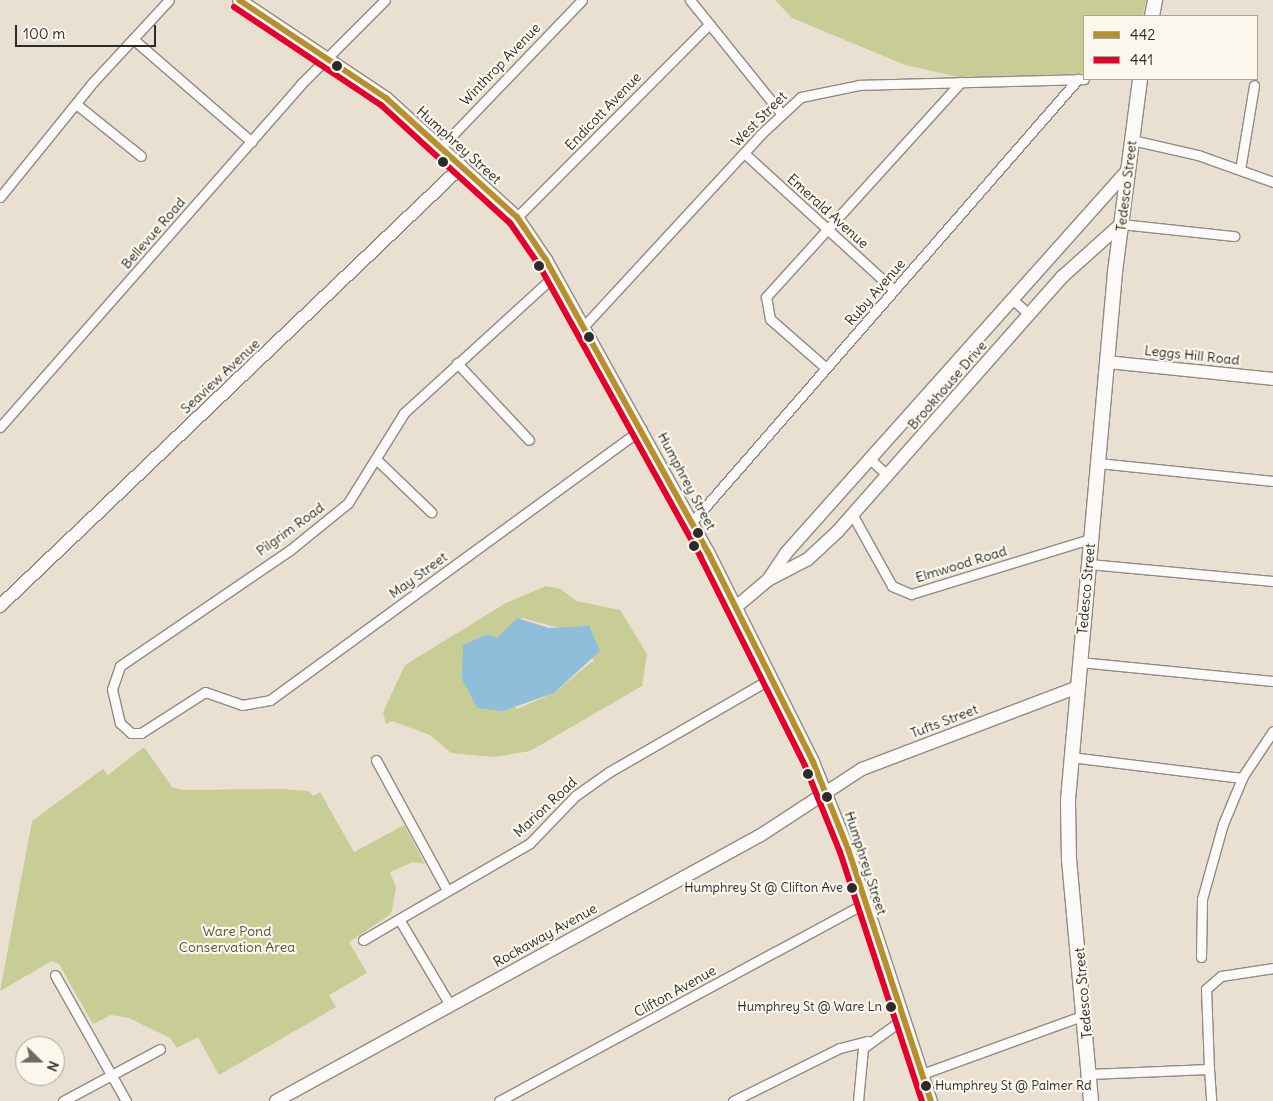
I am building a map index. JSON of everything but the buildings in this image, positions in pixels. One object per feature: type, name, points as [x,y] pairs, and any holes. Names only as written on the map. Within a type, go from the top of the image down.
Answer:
[{"type":"main road","name":"Humphrey Street","points":[[239,0],[328,57],[386,98],[517,217],[555,275],[692,522],[736,606],[770,679],[828,794],[863,904],[931,1101]]},
{"type":"main road","points":[[1152,15],[1155,0]]},
{"type":"main road","name":"Tedesco Street","points":[[1091,1101],[1069,860],[1071,756],[1121,224],[1140,80]]},
{"type":"main road","name":"Seaview Avenue","points":[[0,606],[460,167]]},
{"type":"main road","name":"Brookhouse Drive","points":[[736,606],[768,580],[870,459],[1011,298],[1128,170]]},
{"type":"main road","name":"Brookhouse Drive","points":[[768,580],[808,559],[852,514],[1028,314],[1121,224]]},
{"type":"main road","name":"Leggs Hill Road","points":[[1107,362],[1273,379]]},
{"type":"main road","name":"Tufts Street","points":[[828,794],[862,769],[1078,687]]},
{"type":"main road","name":"Rockaway Avenue","points":[[276,1101],[761,835],[828,794]]},
{"type":"street","points":[[0,197],[76,104],[169,0]]},
{"type":"street","name":"Bellevue Road","points":[[0,427],[328,57],[385,0]]},
{"type":"street","name":"Winthrop Avenue","points":[[440,148],[582,0]]},
{"type":"street","points":[[690,0],[781,113]]},
{"type":"street","name":"Endicott Avenue","points":[[517,217],[709,24]]},
{"type":"street","points":[[133,39],[252,142]]},
{"type":"street","name":"West Street","points":[[584,326],[781,113],[801,97],[823,89],[961,82],[1081,79]]},
{"type":"street","name":"Ruby Avenue","points":[[692,522],[1081,79]]},
{"type":"street","points":[[826,368],[770,319],[765,305],[775,286],[961,82]]},
{"type":"street","points":[[1240,170],[1254,85]]},
{"type":"street","points":[[76,104],[140,156]]},
{"type":"street","points":[[1132,140],[1240,170],[1273,182]]},
{"type":"street","name":"Emerald Avenue","points":[[744,153],[894,290]]},
{"type":"street","points":[[1121,224],[1234,236]]},
{"type":"street","name":"Pilgrim Road","points":[[200,694],[140,733],[131,733],[115,712],[112,689],[120,666],[316,530],[360,490],[378,461],[392,427],[457,363],[555,275]]},
{"type":"street","points":[[1011,298],[1028,314]]},
{"type":"street","points":[[457,363],[529,440]]},
{"type":"street","name":"May Street","points":[[200,694],[242,705],[270,700],[642,429]]},
{"type":"street","points":[[870,459],[887,475]]},
{"type":"street","points":[[378,461],[431,512]]},
{"type":"street","points":[[1098,463],[1273,481]]},
{"type":"street","name":"Elmwood Road","points":[[852,514],[892,586],[912,594],[1090,539]]},
{"type":"street","points":[[1088,564],[1273,581]]},
{"type":"street","points":[[1079,662],[1273,681]]},
{"type":"street","name":"Marion Road","points":[[363,940],[530,843],[575,796],[609,772],[770,679]]},
{"type":"street","points":[[1200,957],[1204,887],[1242,778],[1273,731]]},
{"type":"street","points":[[1071,756],[1242,778]]},
{"type":"street","points":[[376,760],[447,890]]},
{"type":"street","name":"Clifton Avenue","points":[[499,1101],[863,904]]},
{"type":"street","points":[[399,919],[450,1005]]},
{"type":"street","points":[[1211,1101],[1206,989],[1221,976],[1273,968]]},
{"type":"street","points":[[55,975],[126,1101]]},
{"type":"street","points":[[922,1074],[1084,1015]]},
{"type":"street","points":[[732,1101],[840,1048],[868,1041],[903,1019]]},
{"type":"street","points":[[858,1101],[862,1050],[868,1041]]},
{"type":"street","points":[[63,1101],[160,1049]]},
{"type":"street","points":[[1089,1074],[1209,1069]]},
{"type":"green space","points":[[775,0],[1146,0],[1143,15],[1083,15],[1083,73],[967,79],[905,65],[792,18]]},
{"type":"green space","points":[[546,586],[561,589],[576,601],[620,610],[647,654],[642,686],[530,751],[495,757],[451,753],[430,735],[392,721],[386,724],[383,712],[405,665],[506,603]],"holes":[[[522,618],[560,628],[594,660],[554,693],[517,709],[464,660],[463,645],[485,634],[497,638]]]},
{"type":"green space","name":"Ware Pond Conservation Area","points":[[144,747],[172,787],[183,790],[282,789],[309,791],[313,796],[320,792],[354,852],[404,825],[425,864],[413,862],[390,872],[396,888],[391,914],[349,942],[367,973],[329,995],[336,1007],[219,1075],[198,1037],[177,1048],[170,1038],[129,1018],[111,1015],[93,1024],[59,964],[52,961],[0,991],[32,821],[103,769],[108,775]]},
{"type":"water","points":[[517,618],[549,628],[589,626],[600,651],[554,693],[503,711],[477,708],[462,679],[463,645],[486,634],[497,638]]},
{"type":"transit line","name":"442","points":[[239,0],[386,98],[517,217],[546,260],[708,552],[813,762],[848,849],[931,1101]]},
{"type":"transit line","name":"441","points":[[234,7],[381,105],[510,223],[539,265],[700,556],[805,766],[840,852],[922,1101]]},
{"type":"place","name":"Humphrey St @ Clifton Ave","points":[[852,888]]},
{"type":"place","name":"Humphrey St @ Ware Ln","points":[[891,1007]]},
{"type":"place","name":"Humphrey St @ Palmer Rd","points":[[926,1086]]}]
